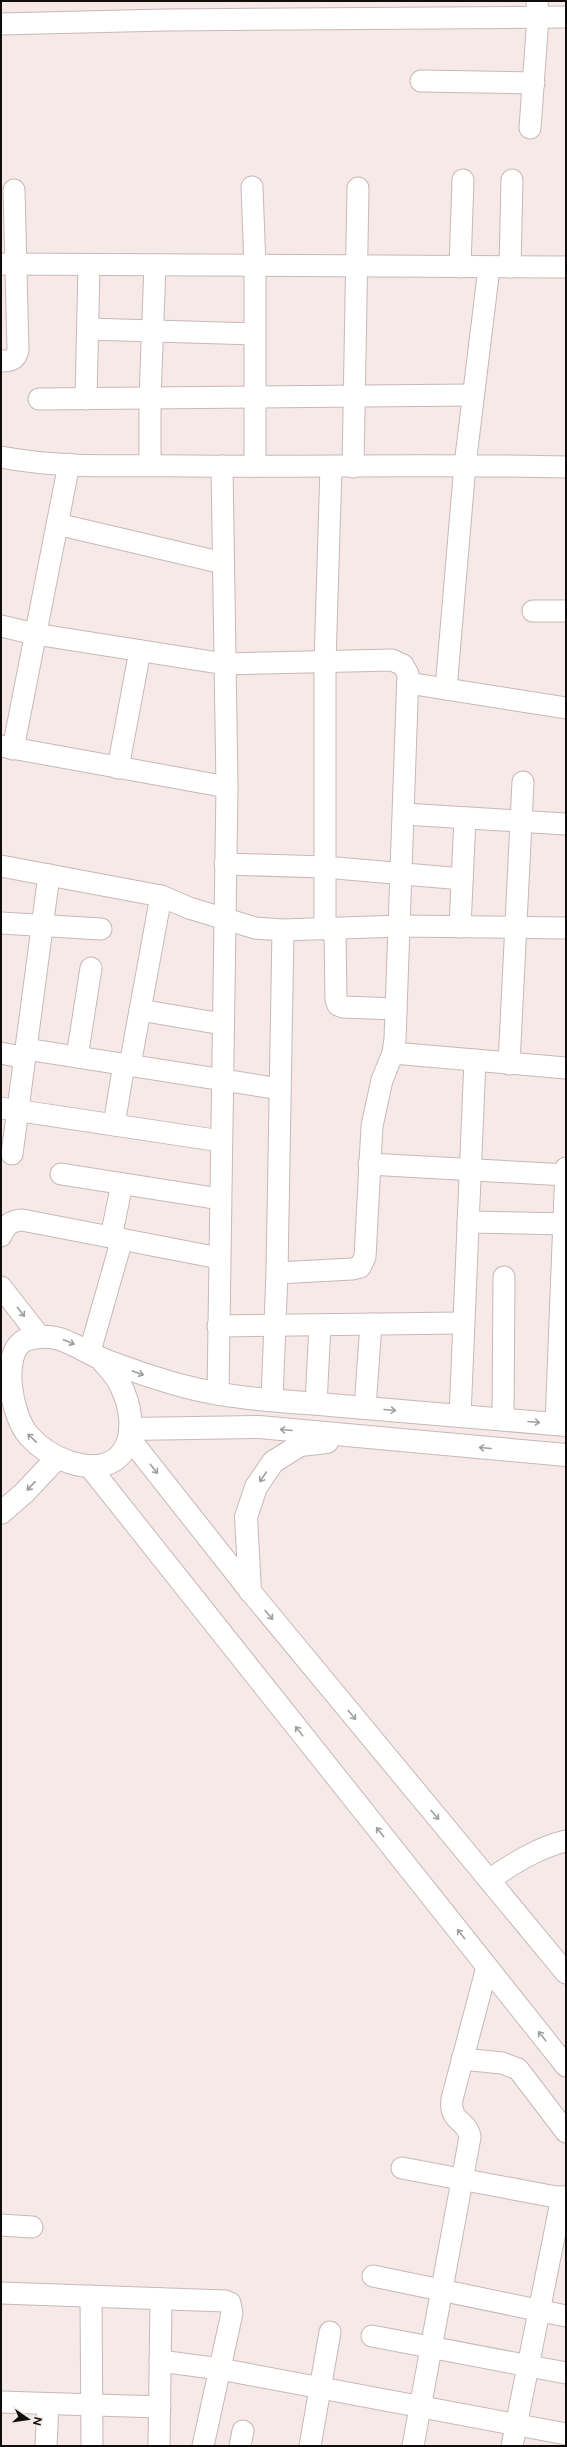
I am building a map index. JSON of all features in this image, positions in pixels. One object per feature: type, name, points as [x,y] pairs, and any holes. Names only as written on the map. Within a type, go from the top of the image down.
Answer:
[{"type":"main road","points":[[96,1355],[120,1383],[130,1413],[130,1434],[122,1456],[103,1466],[89,1466],[58,1458],[29,1436],[13,1411],[6,1411],[4,1358],[23,1341],[40,1337],[64,1340],[147,1376],[218,1394],[316,1404],[561,1424]]},
{"type":"main road","points":[[130,1434],[259,1427],[566,1455]]},
{"type":"main road","points":[[250,1591],[246,1517],[256,1487],[273,1462],[300,1445],[372,1438]]},
{"type":"main road","points":[[1,1513],[24,1494],[58,1458]]},
{"type":"street","points":[[530,128],[534,83],[537,9]]},
{"type":"street","points":[[1,24],[537,9],[566,17]]},
{"type":"street","points":[[421,81],[534,83]]},
{"type":"street","points":[[460,267],[463,180]]},
{"type":"street","points":[[510,268],[512,180]]},
{"type":"street","points":[[252,187],[255,266],[255,466]]},
{"type":"street","points":[[353,467],[358,267],[358,188]]},
{"type":"street","points":[[1,361],[12,360],[16,356],[18,350],[8,264],[14,190]]},
{"type":"street","points":[[8,264],[489,268],[566,267]]},
{"type":"street","points":[[86,399],[89,265]]},
{"type":"street","points":[[150,465],[150,398],[156,265]]},
{"type":"street","points":[[446,689],[464,465],[489,268]]},
{"type":"street","points":[[88,329],[255,334]]},
{"type":"street","points":[[39,399],[473,395]]},
{"type":"street","points":[[1,457],[69,464],[331,467],[464,465],[566,467]]},
{"type":"street","points":[[69,464],[35,634],[7,748],[227,787]]},
{"type":"street","points":[[218,1394],[222,1024],[227,787],[222,466]]},
{"type":"street","points":[[331,467],[325,663],[325,866],[336,1000],[338,1004],[343,1007],[396,1009]]},
{"type":"street","points":[[57,524],[223,563]]},
{"type":"street","points":[[533,611],[566,611]]},
{"type":"street","points":[[1,626],[35,634],[225,664],[325,663],[392,660],[403,665],[408,674],[401,926],[393,1053],[376,1102],[369,1164],[364,1264],[352,1269],[277,1273]]},
{"type":"street","points":[[118,768],[140,651]]},
{"type":"street","points":[[408,683],[566,708]]},
{"type":"street","points":[[509,1064],[523,782]]},
{"type":"street","points":[[404,814],[566,824]]},
{"type":"street","points":[[460,927],[465,818]]},
{"type":"street","points":[[225,864],[325,866],[462,879]]},
{"type":"street","points":[[1,866],[161,896],[189,908],[244,926],[283,930],[401,926],[566,928]]},
{"type":"street","points":[[12,1154],[9,1110],[25,1053],[49,875]]},
{"type":"street","points":[[114,1125],[140,1010],[161,896]]},
{"type":"street","points":[[1,923],[101,929]]},
{"type":"street","points":[[272,1399],[277,1273],[283,930]]},
{"type":"street","points":[[77,1057],[91,968]]},
{"type":"street","points":[[140,1010],[222,1024]]},
{"type":"street","points":[[1,1053],[25,1053],[77,1057],[280,1089]]},
{"type":"street","points":[[393,1053],[566,1068]]},
{"type":"street","points":[[460,1416],[475,1060]]},
{"type":"street","points":[[9,1110],[221,1141]]},
{"type":"street","points":[[369,1164],[566,1175]]},
{"type":"street","points":[[561,1424],[566,1168]]},
{"type":"street","points":[[61,1174],[220,1199]]},
{"type":"street","points":[[96,1355],[116,1238],[122,1184]]},
{"type":"street","points":[[1,1236],[5,1227],[12,1221],[22,1220],[219,1258]]},
{"type":"street","points":[[468,1222],[565,1224]]},
{"type":"street","points":[[503,1420],[504,1277]]},
{"type":"street","points":[[1,1287],[40,1337]]},
{"type":"street","points":[[218,1326],[463,1323]]},
{"type":"street","points":[[365,1408],[371,1324]]},
{"type":"street","points":[[316,1404],[320,1325]]},
{"type":"street","points":[[130,1434],[250,1591],[566,1973]]},
{"type":"street","points":[[89,1466],[566,2066]]},
{"type":"street","points":[[489,1880],[528,1854],[549,1845],[566,1841]]},
{"type":"street","points":[[414,2446],[470,2137],[469,2131],[454,2117],[450,2110],[487,1967]]},
{"type":"street","points":[[462,2059],[502,2063],[518,2069],[566,2132]]},
{"type":"street","points":[[402,2168],[564,2197],[539,2310],[512,2446]]},
{"type":"street","points":[[1,2225],[32,2227]]},
{"type":"street","points":[[373,2276],[566,2316]]},
{"type":"street","points":[[1,2293],[225,2301],[230,2303],[232,2313],[203,2446]]},
{"type":"street","points":[[91,2296],[92,2446]]},
{"type":"street","points":[[159,2446],[161,2299]]},
{"type":"street","points":[[310,2446],[330,2332]]},
{"type":"street","points":[[372,2336],[528,2364],[566,2373]]},
{"type":"street","points":[[160,2361],[220,2369],[422,2405],[566,2434]]},
{"type":"street","points":[[1,2402],[160,2407]]},
{"type":"street","points":[[46,2446],[48,2404]]}]
